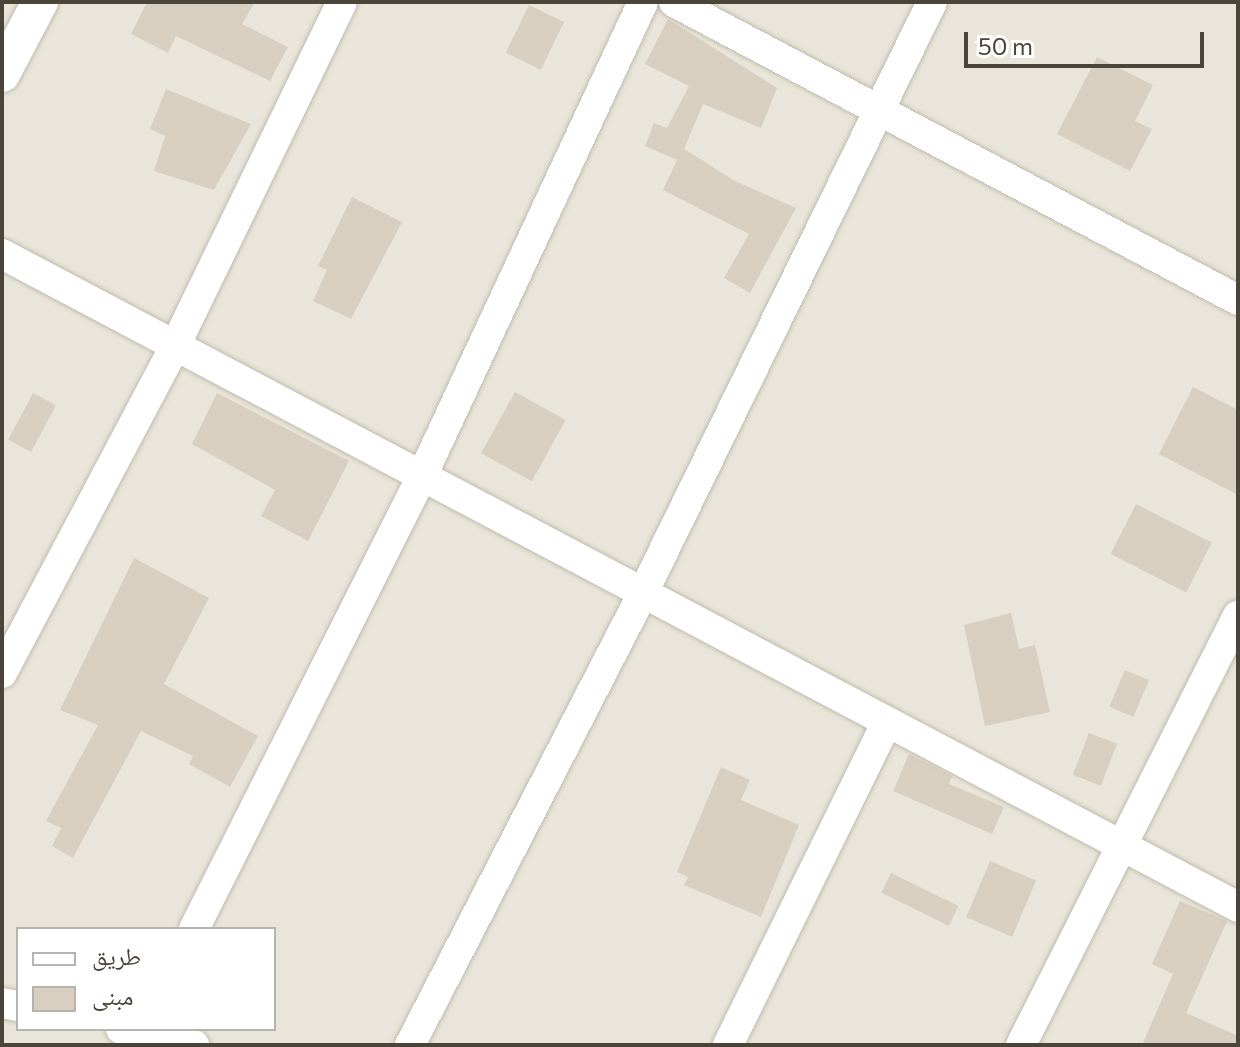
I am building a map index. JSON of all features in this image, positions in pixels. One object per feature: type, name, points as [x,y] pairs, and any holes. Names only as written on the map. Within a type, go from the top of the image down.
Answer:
[{"type":"street","points":[[2,74],[40,2]]},
{"type":"street","points":[[2,673],[175,346],[342,2]]},
{"type":"street","points":[[195,927],[422,476],[643,2]]},
{"type":"street","points":[[674,2],[1238,300]]},
{"type":"street","points":[[410,1045],[643,593],[932,2]]},
{"type":"street","points":[[2,254],[1238,907]]},
{"type":"street","points":[[1021,1045],[1124,847],[1238,616]]},
{"type":"street","points":[[728,1045],[887,722]]},
{"type":"street","points":[[135,1034],[194,1045]]},
{"type":"shaded area","points":[[2,2],[1238,2],[1238,1045],[2,1045]]},
{"type":"building","points":[[147,2],[255,2],[242,24],[288,47],[270,81],[176,36],[168,53],[131,34]]},
{"type":"building","points":[[529,5],[564,22],[541,70],[506,53]]},
{"type":"building","points":[[668,19],[777,88],[761,128],[703,104],[684,149],[735,181],[796,208],[750,293],[724,278],[749,234],[663,190],[677,160],[645,146],[654,123],[667,128],[689,86],[645,64]]},
{"type":"building","points":[[1097,57],[1153,85],[1135,121],[1152,129],[1130,171],[1057,134]]},
{"type":"building","points":[[166,89],[251,124],[214,190],[154,171],[165,136],[150,129]]},
{"type":"building","points":[[352,197],[402,222],[351,319],[313,301],[327,270],[318,266]]},
{"type":"building","points":[[1193,387],[1238,410],[1238,495],[1159,454]]},
{"type":"building","points":[[515,392],[566,420],[532,481],[481,453]]},
{"type":"building","points":[[33,393],[56,405],[31,452],[8,440]]},
{"type":"building","points":[[217,393],[349,461],[308,541],[261,516],[275,490],[192,444]]},
{"type":"building","points":[[1136,504],[1212,543],[1186,592],[1111,554]]},
{"type":"building","points":[[134,558],[209,598],[164,684],[258,736],[230,787],[189,764],[193,756],[141,731],[73,858],[52,846],[61,828],[46,821],[98,725],[60,710]]},
{"type":"building","points":[[1011,613],[1019,649],[1035,645],[1050,712],[985,726],[964,625]]},
{"type":"building","points":[[1125,670],[1149,680],[1133,717],[1109,707]]},
{"type":"building","points":[[1089,733],[1117,744],[1101,786],[1073,775]]},
{"type":"building","points":[[909,754],[952,776],[949,784],[1004,807],[992,834],[893,791]]},
{"type":"building","points":[[721,767],[750,780],[741,800],[799,825],[761,917],[684,885],[688,877],[677,872]]},
{"type":"building","points":[[990,861],[1036,881],[1012,937],[966,917]]},
{"type":"building","points":[[891,873],[958,906],[949,926],[881,893]]},
{"type":"building","points":[[1180,901],[1227,921],[1186,1013],[1238,1036],[1238,1045],[1142,1045],[1173,974],[1152,964]]}]
